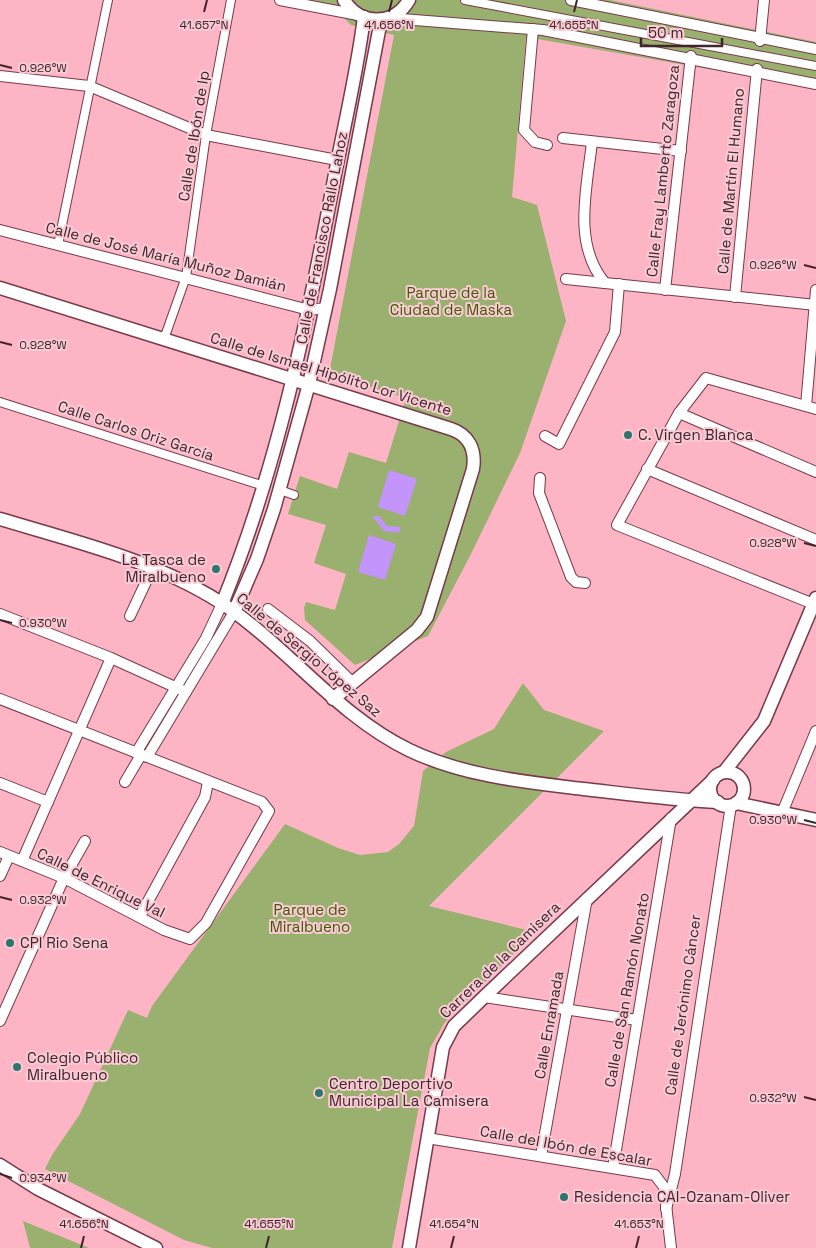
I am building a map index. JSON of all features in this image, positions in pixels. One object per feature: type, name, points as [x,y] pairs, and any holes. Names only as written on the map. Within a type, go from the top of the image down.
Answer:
[{"type":"street","points":[[58,244],[108,0]]},
{"type":"street","name":"Calle de Ibón de Ip","points":[[164,339],[186,277],[206,135],[230,0]]},
{"type":"street","points":[[280,0],[385,19],[533,29],[691,57],[816,84]]},
{"type":"street","points":[[344,0],[361,16]]},
{"type":"street","points":[[385,19],[400,11],[409,0]]},
{"type":"street","points":[[465,0],[816,66]]},
{"type":"street","points":[[571,0],[760,40],[816,49]]},
{"type":"street","points":[[760,40],[764,0]]},
{"type":"street","name":"Calle de Francisco Rallo Lahoz","points":[[182,689],[222,604],[264,486],[294,380],[337,160],[361,16]]},
{"type":"street","name":"Calle de Francisco Rallo Lahoz","points":[[124,782],[182,689],[234,612],[257,559],[280,490],[309,384],[385,19]]},
{"type":"street","points":[[533,29],[524,130],[536,142],[547,145]]},
{"type":"street","name":"Calle Fray Lamberto Zaragoza","points":[[666,290],[691,57]]},
{"type":"street","name":"Calle de Martín El Humano","points":[[735,297],[757,71]]},
{"type":"street","points":[[0,76],[89,86],[206,135],[337,160]]},
{"type":"street","points":[[563,138],[681,151]]},
{"type":"street","points":[[592,142],[584,230],[594,268],[605,283]]},
{"type":"street","name":"Calle de José María Muñoz Damián","points":[[0,230],[309,310],[326,308]]},
{"type":"street","points":[[566,279],[815,305]]},
{"type":"street","points":[[545,436],[559,444],[615,332],[619,284]]},
{"type":"street","name":"Calle de Ismael Hipólito Lor Vicente","points":[[0,288],[456,431],[467,440],[474,458],[473,469],[427,617],[417,630],[333,699]]},
{"type":"street","points":[[718,802],[711,793],[713,780],[724,772],[764,721],[815,603],[617,525],[679,414],[706,378],[811,408],[816,290]]},
{"type":"street","name":"Calle Carlos Oriz García","points":[[0,402],[264,486]]},
{"type":"street","points":[[679,414],[816,472]]},
{"type":"street","points":[[647,469],[816,540]]},
{"type":"street","points":[[540,478],[539,493],[572,577],[576,582],[585,583]]},
{"type":"street","points":[[280,490],[294,495]]},
{"type":"street","name":"Calle de Sergio López Saz","points":[[0,519],[97,548],[152,569],[186,584],[222,604],[288,655],[333,699],[385,737],[416,753],[449,765],[534,782],[689,801]]},
{"type":"street","points":[[130,616],[152,569]]},
{"type":"street","points":[[268,609],[310,641],[353,683]]},
{"type":"street","points":[[0,614],[111,658],[182,689]]},
{"type":"street","points":[[22,861],[111,658]]},
{"type":"street","points":[[0,699],[208,782],[204,797],[140,916]]},
{"type":"street","points":[[782,813],[816,731]]},
{"type":"street","points":[[724,772],[737,775],[743,783],[742,795],[733,804]]},
{"type":"street","name":"Carrera de la Camisera","points":[[409,1248],[446,1039],[454,1026],[713,780]]},
{"type":"street","name":"Calle de Enrique Val","points":[[5,854],[64,878],[164,930],[190,939],[206,923],[269,813],[269,807],[265,803],[208,782]]},
{"type":"street","points":[[0,783],[48,802]]},
{"type":"street","points":[[663,798],[670,808],[671,818]]},
{"type":"street","points":[[689,801],[733,804],[816,820]]},
{"type":"street","name":"Calle de Jerónimo Cáncer","points":[[666,1209],[675,1174],[733,804]]},
{"type":"street","name":"Calle de San Ramón Nonato","points":[[612,1168],[671,818]]},
{"type":"street","points":[[0,1021],[64,878],[85,841]]},
{"type":"street","points":[[0,876],[5,854]]},
{"type":"street","name":"Calle Enramada","points":[[541,1156],[587,898]]},
{"type":"street","points":[[484,997],[637,1020]]},
{"type":"street","name":"Calle del Ibón de Escalar","points":[[427,1138],[649,1173],[659,1178],[664,1187],[671,1248]]},
{"type":"street","points":[[0,1165],[38,1189],[156,1248]]},
{"type":"green space","name":"Parque de la Ciudad de Maska","points":[[306,0],[610,0],[816,42],[816,88],[526,37],[512,197],[537,205],[566,321],[520,453],[471,554],[428,636],[355,665],[305,620],[304,608],[306,602],[335,610],[346,574],[314,563],[326,525],[288,514],[300,476],[337,489],[349,452],[386,463],[406,398],[329,374],[394,35],[351,25],[331,5]]},
{"type":"green space","name":"Parque de Miralbueno","points":[[523,683],[544,710],[604,731],[429,906],[535,932],[445,1022],[430,1048],[392,1248],[212,1248],[184,1240],[45,1169],[52,1155],[80,1114],[128,1010],[147,1018],[152,1006],[285,824],[338,848],[360,855],[388,852],[399,844],[414,826],[423,771],[446,752],[494,729]]},
{"type":"green space","points":[[23,1221],[89,1248],[30,1248]]},
{"type":"shaded area","points":[[389,470],[417,479],[405,516],[378,507]]},
{"type":"shaded area","points":[[372,516],[379,516],[387,526],[401,527],[399,533],[384,531]]},
{"type":"shaded area","points":[[369,535],[396,544],[385,580],[358,572]]},
{"type":"place","name":"C. Virgen Blanca","points":[[628,435]]},
{"type":"place","name":"La Tasca de Miralbueno","points":[[216,569]]},
{"type":"place","name":"CPI Rio Sena","points":[[10,943]]},
{"type":"place","name":"Colegio Público Miralbueno","points":[[17,1067]]},
{"type":"place","name":"Centro Deportivo Municipal La Camisera","points":[[319,1093]]},
{"type":"place","name":"Residencia CAI-Ozanam-Oliver","points":[[564,1197]]}]
